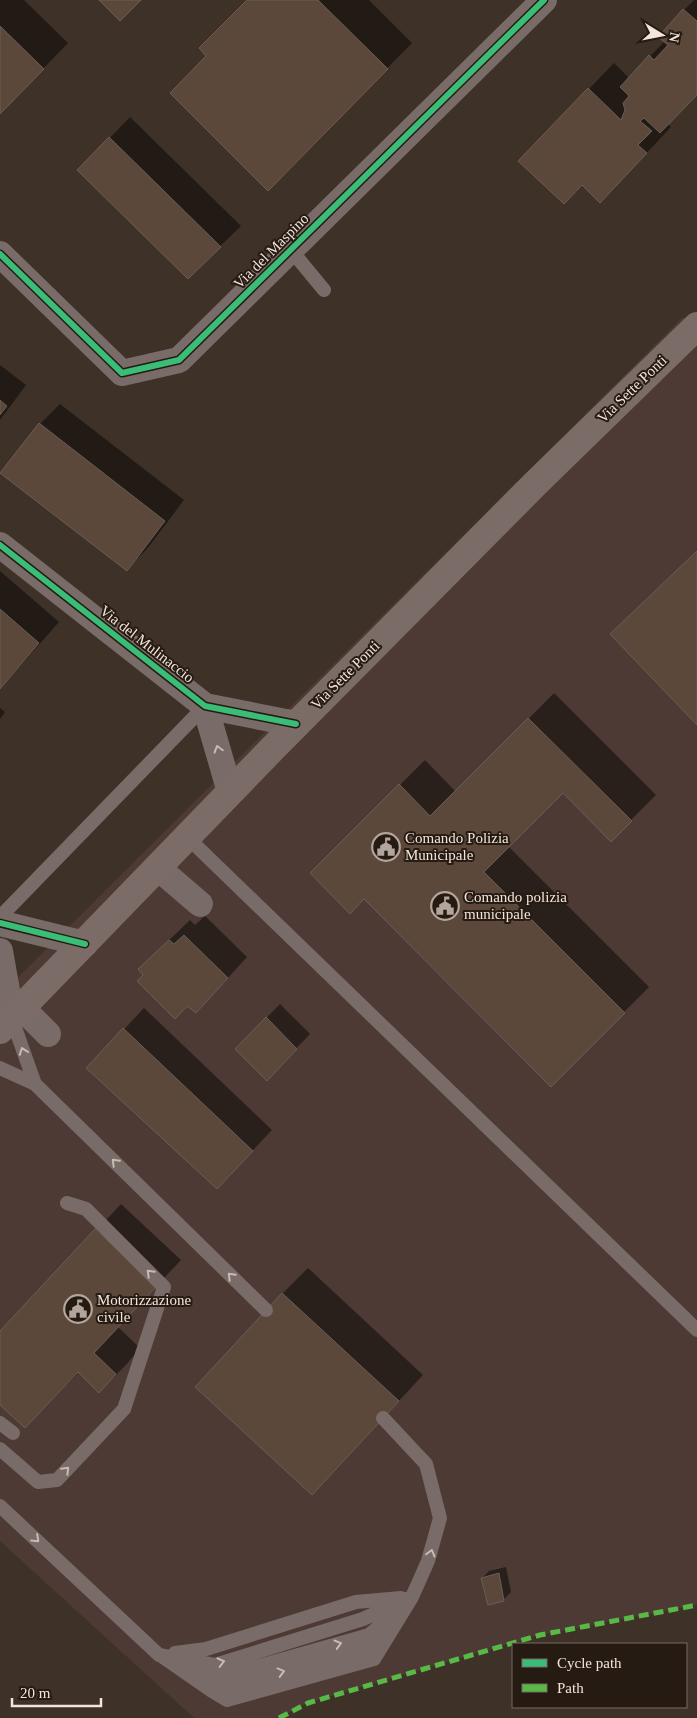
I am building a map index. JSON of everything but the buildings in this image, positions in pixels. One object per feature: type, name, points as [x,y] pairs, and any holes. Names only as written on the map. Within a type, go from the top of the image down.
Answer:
[{"type":"main road","name":"Via Sette Ponti","points":[[11,1019],[296,724],[536,483],[697,326]]},
{"type":"street","name":"Via del Maspino","points":[[0,254],[122,373],[179,360],[544,0]]},
{"type":"street","name":"Via del Mulinaccio","points":[[0,545],[205,706],[296,724]]},
{"type":"street","points":[[205,706],[230,792]]},
{"type":"street","points":[[158,868],[200,904]]},
{"type":"street","points":[[0,923],[85,944]]},
{"type":"street","points":[[0,951],[11,1019],[48,1034]]},
{"type":"lane","points":[[290,250],[324,290]]},
{"type":"lane","points":[[0,917],[205,706]]},
{"type":"lane","points":[[188,837],[697,1330]]},
{"type":"lane","points":[[11,1019],[35,1084]]},
{"type":"lane","points":[[0,1068],[35,1084],[266,1310]]},
{"type":"lane","points":[[0,1449],[38,1482],[57,1480],[124,1409],[164,1288],[86,1209],[67,1203]]},
{"type":"lane","points":[[0,1506],[159,1655],[212,1691],[372,1647],[412,1597],[428,1561],[440,1518],[426,1464],[383,1418]]},
{"type":"lane","points":[[0,1423],[13,1433]]},
{"type":"lane","points":[[159,1655],[215,1665],[363,1619],[412,1597]]},
{"type":"shaded area","points":[[683,317],[697,333],[697,1605],[540,1635],[308,1703],[279,1718],[194,1718],[0,1541],[0,995]]},
{"type":"marked path","points":[[513,1643],[540,1635],[697,1605]]},
{"type":"marked path","points":[[279,1718],[308,1703],[512,1643]]},
{"type":"cycle path","points":[[0,254],[122,373],[179,360],[544,0]]},
{"type":"cycle path","points":[[0,545],[205,706],[296,724]]},
{"type":"cycle path","points":[[0,923],[85,944]]},
{"type":"place","name":"Comando Polizia Municipale","points":[[386,847]]},
{"type":"place","name":"Comando polizia municipale","points":[[445,906]]},
{"type":"place","name":"Motorizzazione civile","points":[[78,1309]]}]
